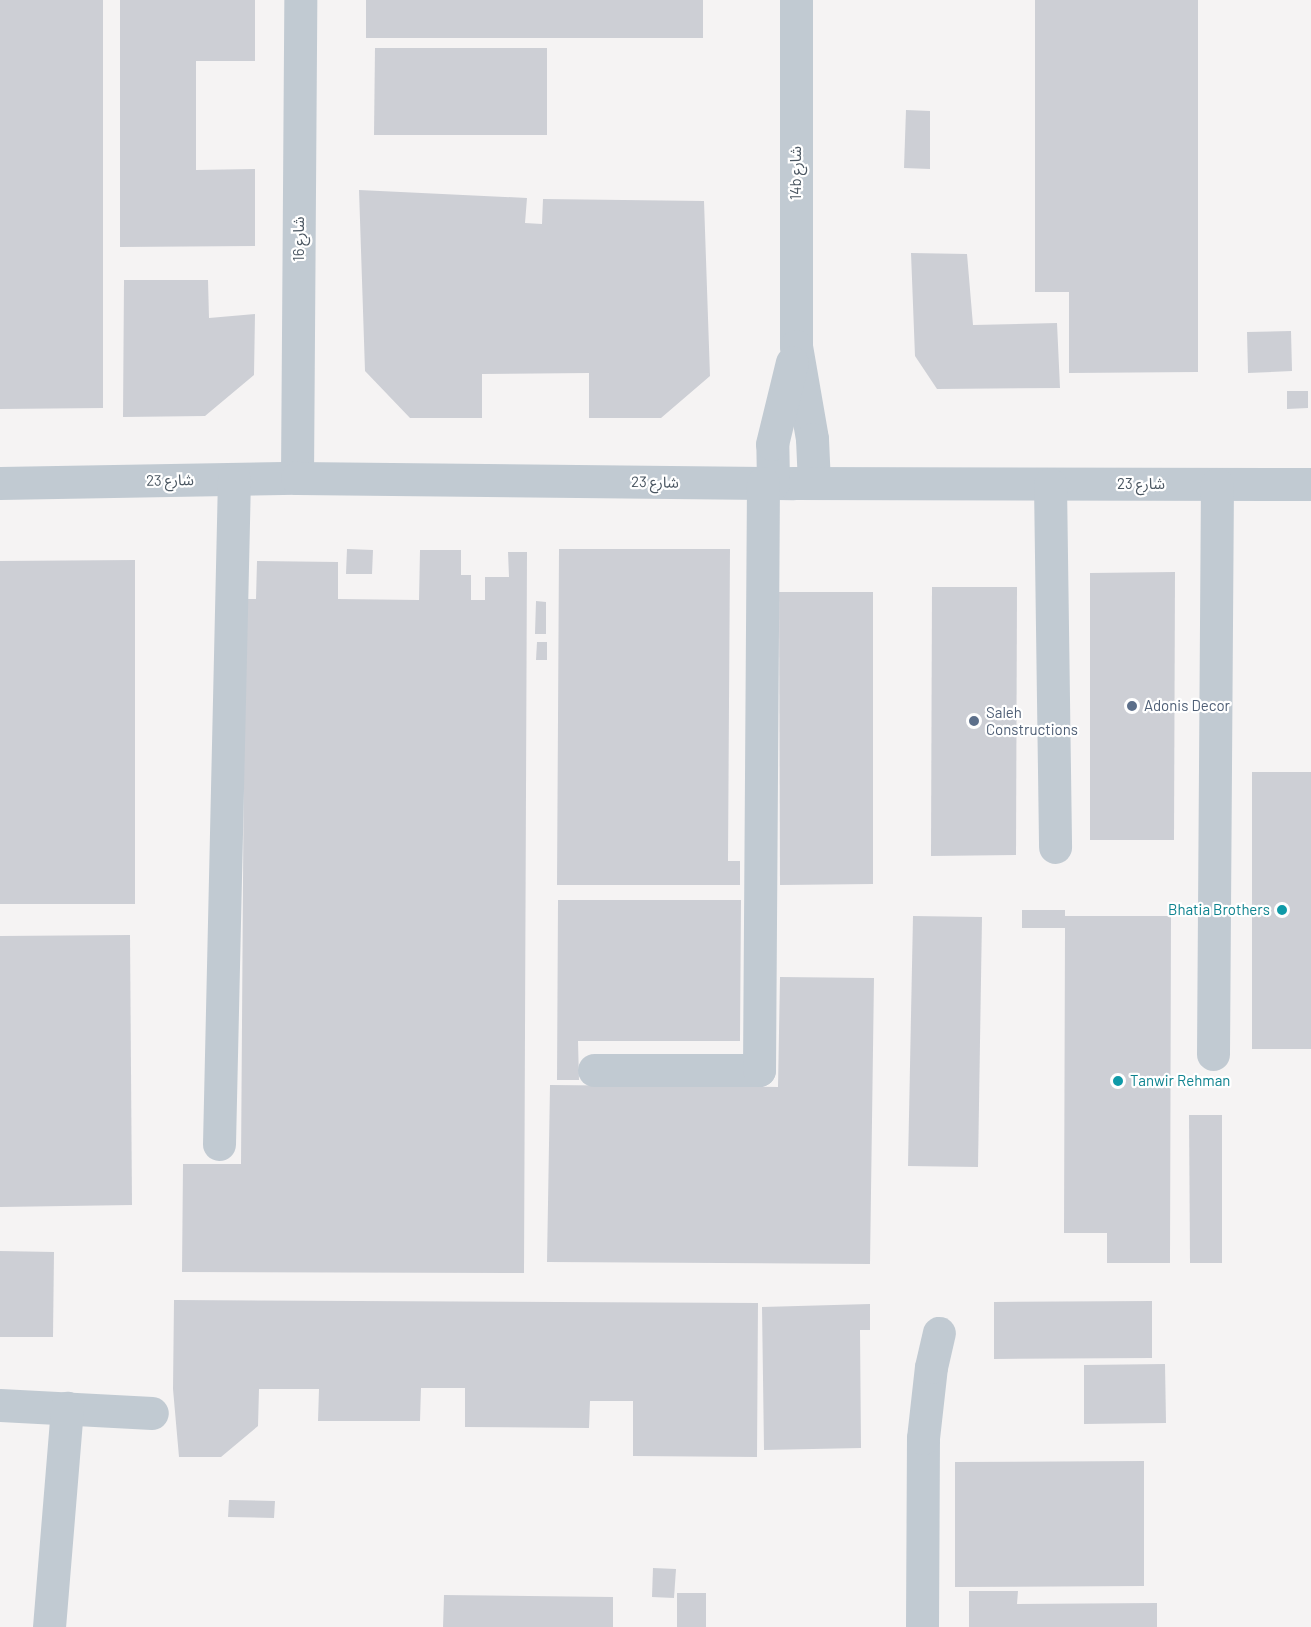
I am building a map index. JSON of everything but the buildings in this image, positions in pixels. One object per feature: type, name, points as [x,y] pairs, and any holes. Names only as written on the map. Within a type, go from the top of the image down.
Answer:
[{"type":"street","name":"شارع 16","points":[[297,478],[300,0]]},
{"type":"street","name":"14b شارع","points":[[796,0],[796,346],[812,439],[814,483]]},
{"type":"street","name":"14b شارع","points":[[594,1070],[759,1070],[768,483],[772,444],[796,346]]},
{"type":"street","name":"شارع 23","points":[[0,483],[297,478],[768,483],[1311,484]]},
{"type":"street","points":[[219,1144],[234,479]]},
{"type":"street","points":[[1050,484],[1056,847]]},
{"type":"street","points":[[1213,1054],[1217,484]]},
{"type":"street","points":[[922,1627],[923,1438],[931,1367],[939,1333]]},
{"type":"street","points":[[0,1405],[152,1413]]},
{"type":"street","points":[[49,1627],[68,1408]]},
{"type":"place","name":"Adonis Decor","points":[[1132,706]]},
{"type":"place","name":"Saleh Constructions","points":[[974,721]]},
{"type":"place","name":"Bhatia Brothers","points":[[1282,910]]},
{"type":"place","name":"Tanwir Rehman","points":[[1118,1081]]}]
